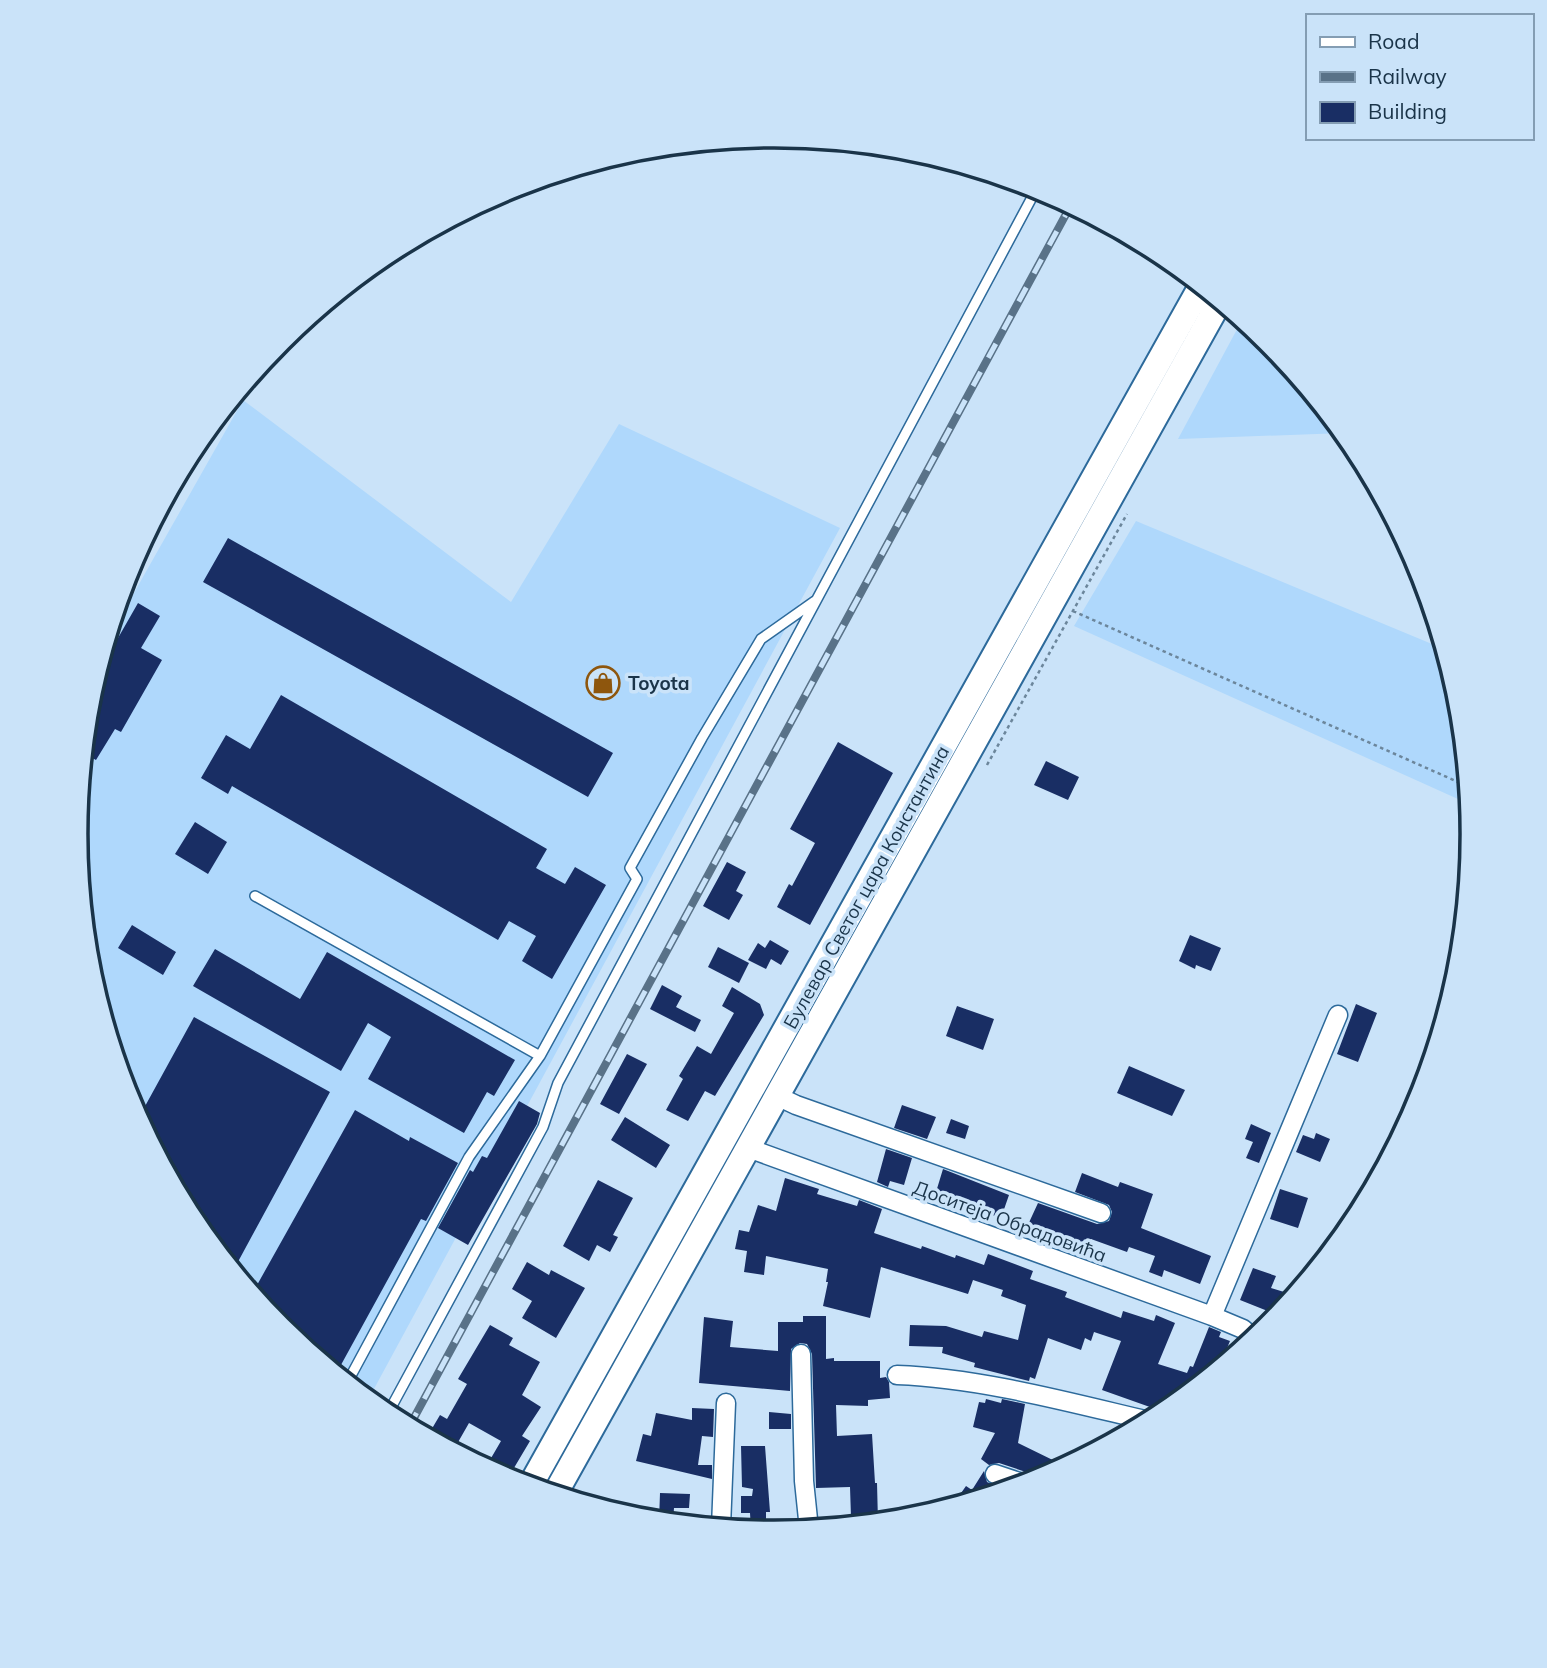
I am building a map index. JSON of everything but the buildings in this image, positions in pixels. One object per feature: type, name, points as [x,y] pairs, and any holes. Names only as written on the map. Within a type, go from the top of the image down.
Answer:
[{"type":"main road","name":"Булевар Светог цара Константина","points":[[535,1477],[1196,294]]},
{"type":"main road","name":"Булевар Светог цара Константина","points":[[559,1486],[1215,309]]},
{"type":"street","points":[[1212,1316],[1338,1015]]},
{"type":"street","points":[[777,1096],[1101,1213]]},
{"type":"street","name":"Доситеја Обрадовића","points":[[748,1149],[1212,1316],[1246,1331]]},
{"type":"street","points":[[801,1354],[803,1467],[808,1519]]},
{"type":"street","points":[[897,1375],[920,1376],[1041,1395],[1133,1417]]},
{"type":"street","points":[[721,1518],[726,1403]]},
{"type":"street","points":[[995,1474],[1008,1478]]},
{"type":"lane","points":[[393,1404],[543,1127],[558,1083],[1031,198]]},
{"type":"lane","points":[[352,1374],[469,1157],[540,1056],[638,879],[630,868],[761,639],[816,600]]},
{"type":"lane","points":[[255,896],[540,1056]]},
{"type":"path","points":[[1052,601],[1457,782]]},
{"type":"shaded area","points":[[1237,329],[1289,382],[1330,433],[1178,439]]},
{"type":"shaded area","points":[[243,400],[511,602],[619,424],[840,528],[373,1390],[321,1350],[288,1319],[229,1252],[179,1177],[158,1137],[124,1055],[111,1012],[93,924],[88,834],[93,744],[111,656],[127,606]]},
{"type":"shaded area","points":[[1136,521],[1432,644],[1454,744],[1458,799],[1074,626]]},
{"type":"railway","points":[[414,1418],[1066,214]]},
{"type":"place","name":"Toyota","points":[[603,683]]}]
